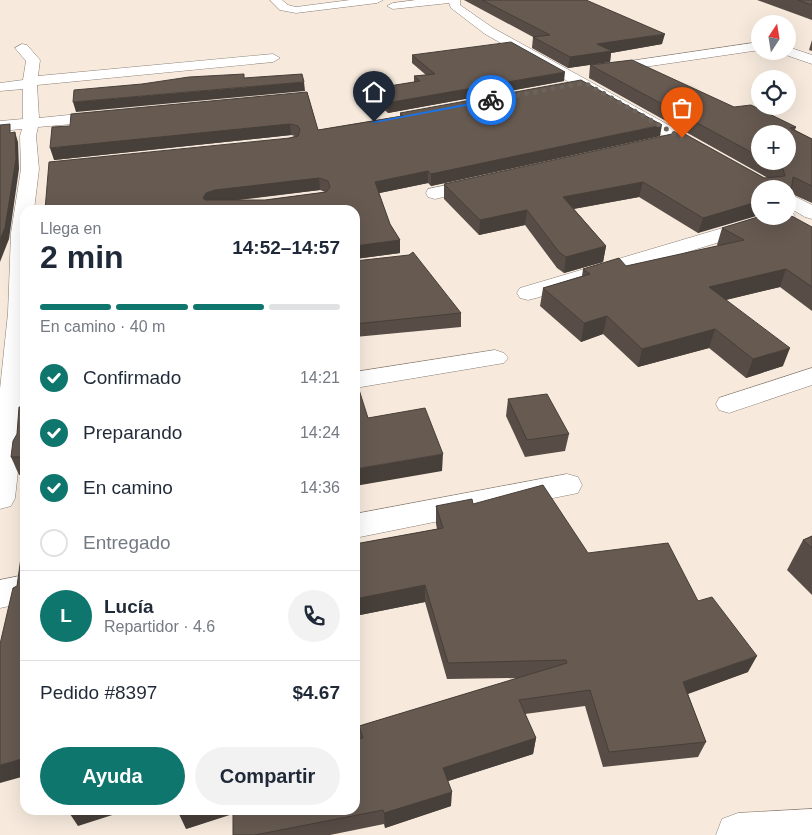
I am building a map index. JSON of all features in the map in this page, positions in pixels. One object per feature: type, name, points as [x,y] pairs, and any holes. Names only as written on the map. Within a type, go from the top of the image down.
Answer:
[{"type":"street","points":[[276,0],[284,8],[296,10],[377,0]]},
{"type":"street","points":[[393,6],[446,0]]},
{"type":"street","points":[[454,0],[455,6],[489,31],[569,74],[754,180]]},
{"type":"street","points":[[569,74],[751,47]]},
{"type":"street","points":[[22,48],[33,60],[30,82],[31,123],[28,136],[39,168],[30,205]]},
{"type":"street","points":[[796,54],[812,60]]},
{"type":"street","points":[[0,87],[30,82],[273,58]]},
{"type":"street","points":[[556,88],[585,83]]},
{"type":"street","points":[[0,126],[127,114]]},
{"type":"street","points":[[651,145],[682,138]]},
{"type":"street","points":[[435,193],[501,178]]},
{"type":"street","points":[[796,204],[809,211]]},
{"type":"street","points":[[796,214],[809,211]]},
{"type":"street","points":[[528,294],[756,225]]},
{"type":"street","points":[[360,379],[495,358]]},
{"type":"street","points":[[0,498],[17,433],[20,373]]},
{"type":"street","points":[[729,404],[812,376]]},
{"type":"street","points":[[360,525],[567,485]]},
{"type":"street","points":[[0,594],[20,590]]},
{"type":"street","points":[[738,835],[812,831]]},
{"type":"building","points":[[482,0],[586,0],[665,34],[597,44],[612,51],[570,57],[533,37],[550,35]]},
{"type":"building","points":[[798,0],[812,0],[812,5]]},
{"type":"building","points":[[511,42],[565,72],[387,103],[371,89],[420,81],[414,76],[435,74],[412,55]]},
{"type":"building","points":[[632,60],[734,107],[751,105],[751,115],[771,115],[792,125],[751,125],[751,152],[590,65]]},
{"type":"building","points":[[244,74],[244,78],[302,74],[304,82],[73,102],[74,90],[142,84],[189,77]]},
{"type":"building","points":[[581,80],[662,125],[431,174],[428,171],[375,182],[390,224],[400,240],[360,245],[360,205],[45,205],[49,162],[290,138],[298,136],[300,130],[298,126],[290,124],[50,148],[52,127],[70,126],[71,114],[307,92],[318,130],[403,116],[400,113]],"holes":[[[319,178],[328,181],[330,187],[326,192],[265,200],[205,200],[203,198],[206,193],[215,190]]]},
{"type":"building","points":[[10,124],[10,133],[15,132],[16,159],[5,228],[0,240],[0,125]]},
{"type":"building","points":[[796,131],[812,139],[812,186],[793,177],[793,180],[751,180],[751,204],[703,218],[643,182],[563,197],[606,246],[566,257],[559,252],[527,210],[480,220],[444,184],[681,132],[764,178],[785,176],[783,170],[796,170]]},
{"type":"building","points":[[796,218],[812,227],[812,287],[786,269],[709,287],[790,348],[753,359],[715,329],[642,349],[607,316],[584,323],[543,288],[590,274],[583,269],[619,258],[626,266],[744,240],[722,228],[751,219],[751,225],[796,225]]},
{"type":"building","points":[[413,252],[461,313],[360,323],[360,260],[409,255]]},
{"type":"building","points":[[360,393],[368,418],[425,408],[443,454],[360,468]]},
{"type":"building","points":[[547,394],[569,434],[527,440],[508,399]]},
{"type":"building","points":[[20,407],[20,457],[11,457],[13,441],[17,434]]},
{"type":"building","points":[[543,485],[588,553],[668,543],[698,601],[712,597],[757,656],[683,682],[706,742],[609,752],[590,690],[519,700],[536,738],[443,768],[452,792],[384,813],[383,810],[360,814],[360,738],[363,738],[360,726],[567,663],[566,660],[448,663],[425,585],[360,598],[360,543],[443,528],[436,506],[472,499],[473,504]]},
{"type":"building","points":[[812,536],[812,548],[803,540]]},
{"type":"building","points":[[20,565],[20,759],[0,765],[0,644],[13,588],[17,586]]},
{"type":"building","points":[[233,815],[357,815],[255,835],[233,835]]},
{"type":"way so far","points":[[491,100],[585,83],[682,138]]},
{"type":"route","points":[[374,122],[491,100]]}]
